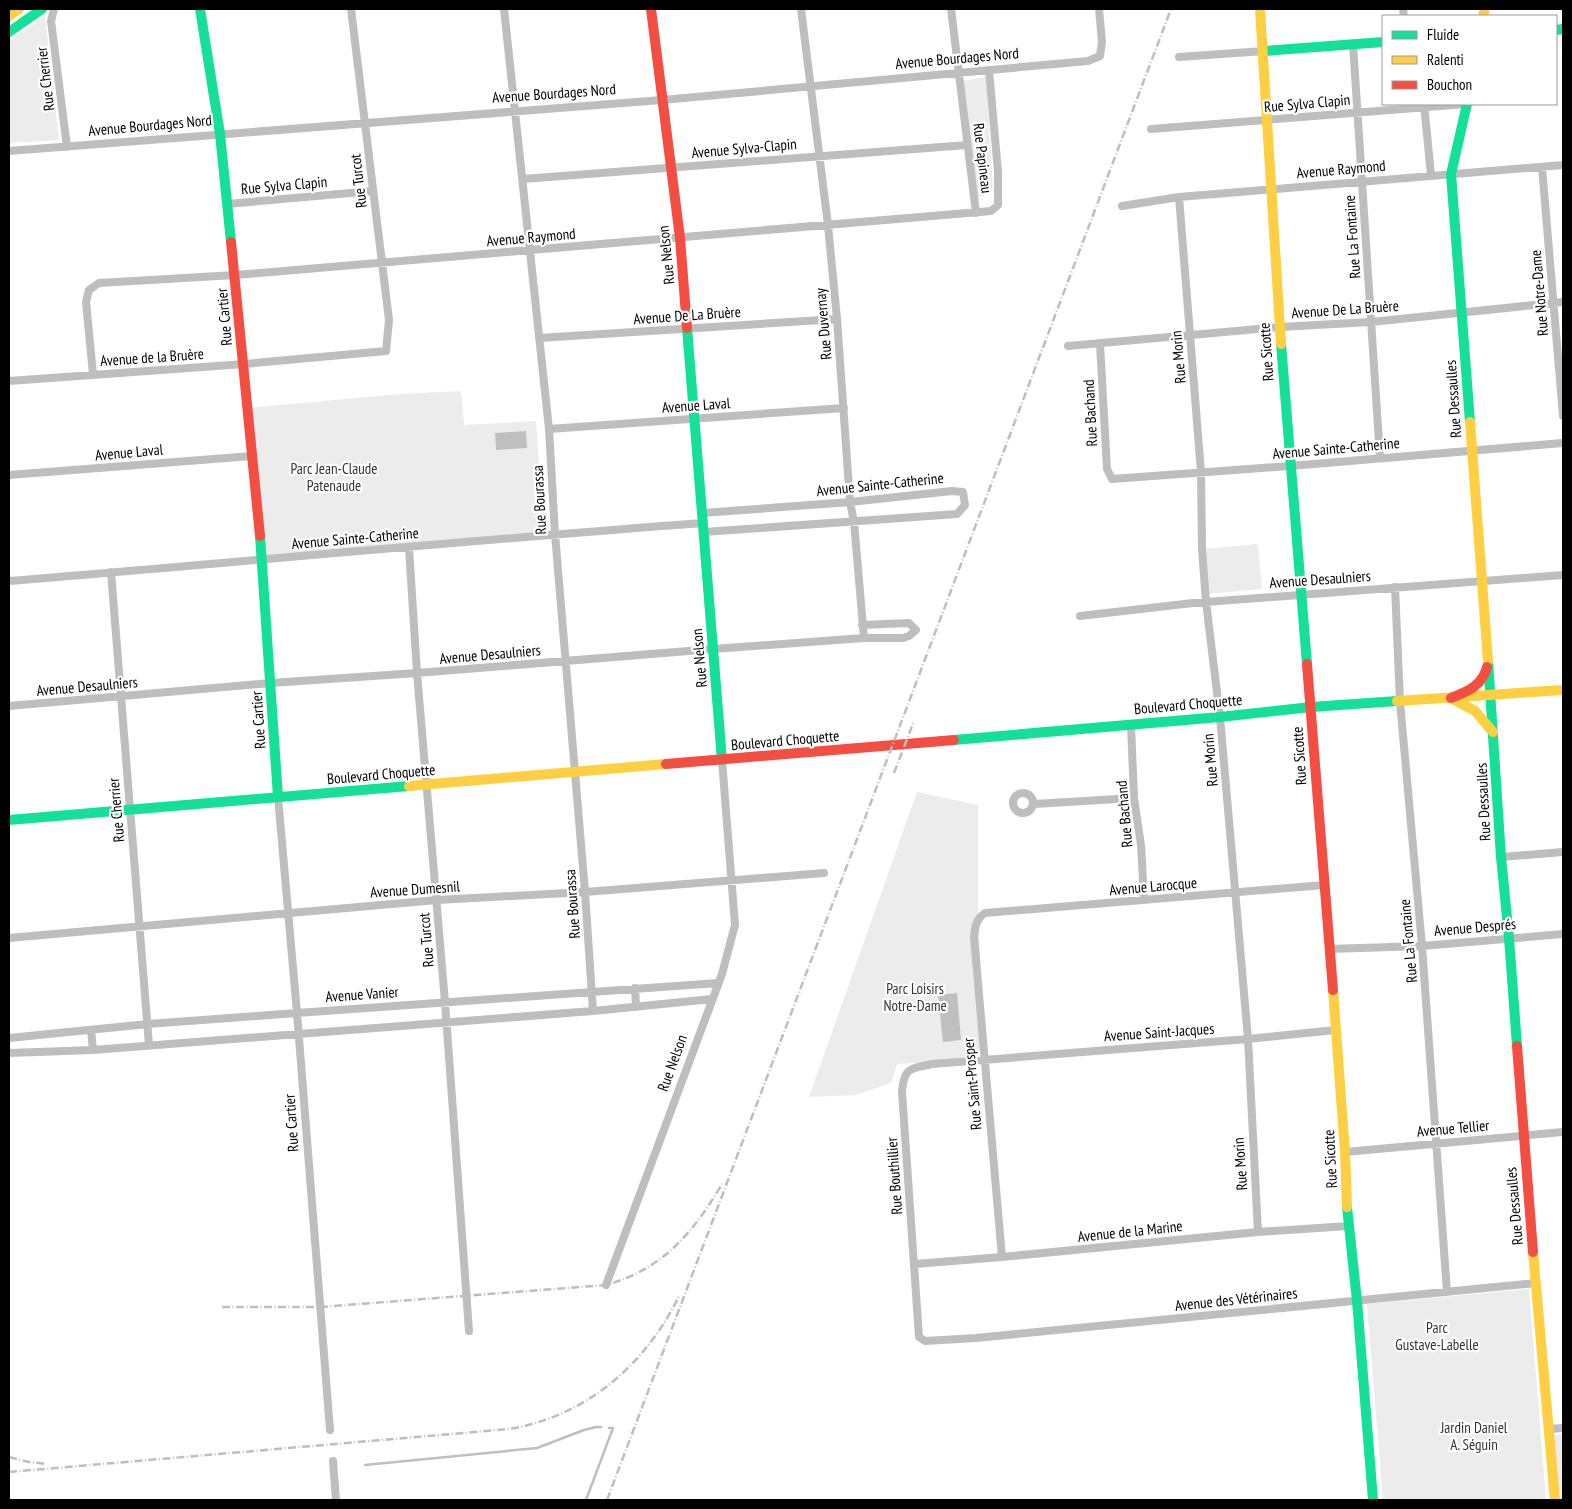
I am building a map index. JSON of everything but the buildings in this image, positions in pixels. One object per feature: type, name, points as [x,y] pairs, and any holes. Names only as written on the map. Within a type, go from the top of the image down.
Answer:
[{"type":"street","points":[[9,16],[19,9]]},
{"type":"street","points":[[9,32],[42,9]]},
{"type":"street","name":"Rue Cherrier","points":[[54,9],[51,21],[67,147]]},
{"type":"street","name":"Rue Cartier","points":[[200,9],[220,134],[236,275],[262,560],[278,798],[299,1033],[330,1430]]},
{"type":"street","name":"Rue Turcot","points":[[350,9],[389,320],[386,351]]},
{"type":"street","name":"Rue Bourassa","points":[[504,9],[549,429],[555,534],[593,1011]]},
{"type":"street","name":"Rue Nelson","points":[[606,1285],[718,983],[735,925],[680,238],[650,9]]},
{"type":"street","name":"Rue Duvernay","points":[[801,9],[828,225],[850,502],[854,522],[864,638]]},
{"type":"street","name":"Rue Papineau","points":[[951,9],[976,213],[991,211],[998,205],[998,172],[990,70]]},
{"type":"street","name":"Avenue Bourdages Nord","points":[[9,151],[662,100],[1088,61],[1100,56],[1102,42],[1099,9]]},
{"type":"street","name":"Rue Sicotte","points":[[1260,9],[1290,466],[1311,707],[1345,1152],[1348,1226],[1357,1300],[1373,1500]]},
{"type":"street","points":[[1179,57],[1382,42]]},
{"type":"street","name":"Rue La Fontaine","points":[[1353,44],[1380,458]]},
{"type":"street","points":[[1424,105],[1431,176]]},
{"type":"street","name":"Rue Sylva Clapin","points":[[1151,130],[1358,113],[1424,105]]},
{"type":"street","name":"Rue Dessaulles","points":[[1466,105],[1450,174],[1494,733],[1501,857],[1554,1500]]},
{"type":"street","name":"Avenue Sylva-Clapin","points":[[523,179],[967,145]]},
{"type":"street","name":"Avenue Raymond","points":[[1122,206],[1179,197],[1563,165]]},
{"type":"street","name":"Rue Notre-Dame","points":[[1542,167],[1563,416]]},
{"type":"street","name":"Rue Sylva Clapin","points":[[227,204],[373,191]]},
{"type":"street","name":"Rue Morin","points":[[1179,197],[1201,472],[1202,549],[1206,602],[1220,717],[1248,1039],[1258,1232]]},
{"type":"street","name":"Avenue Raymond","points":[[93,374],[86,302],[89,290],[99,283],[236,275],[976,213]]},
{"type":"street","name":"Avenue De La Bruère","points":[[1068,346],[1280,327],[1371,322],[1563,302]]},
{"type":"street","name":"Avenue De La Bruère","points":[[540,338],[837,320]]},
{"type":"street","name":"Rue Bachand","points":[[1100,344],[1107,470],[1112,479]]},
{"type":"street","name":"Avenue de la Bruère","points":[[9,381],[244,364],[386,351]]},
{"type":"street","name":"Avenue Laval","points":[[549,429],[844,408]]},
{"type":"street","name":"Avenue Sainte-Catherine","points":[[1112,479],[1563,443]]},
{"type":"street","name":"Avenue Laval","points":[[9,475],[252,456]]},
{"type":"street","name":"Avenue Sainte-Catherine","points":[[9,581],[703,522],[850,502],[952,491],[963,492],[965,504],[956,514],[854,522],[703,522]]},
{"type":"street","name":"Rue Turcot","points":[[409,548],[470,1331]]},
{"type":"street","name":"Rue Cherrier","points":[[111,572],[149,1045]]},
{"type":"street","name":"Avenue Desaulniers","points":[[1080,616],[1206,602],[1563,574]]},
{"type":"street","name":"Rue La Fontaine","points":[[1395,587],[1400,702],[1422,946],[1447,1292]]},
{"type":"street","name":"Avenue Desaulniers","points":[[9,706],[270,683],[566,662],[713,649],[864,638],[903,638],[916,630],[909,623],[862,625]]},
{"type":"street","points":[[1451,698],[1480,684],[1488,660]]},
{"type":"street","name":"Boulevard Choquette","points":[[9,820],[1132,725],[1311,707],[1563,690]]},
{"type":"street","points":[[1451,698],[1468,705],[1481,714],[1494,733]]},
{"type":"street","name":"Rue Bachand","points":[[1132,725],[1134,798],[1141,845],[1144,900]]},
{"type":"street","points":[[1034,804],[1134,798]]},
{"type":"street","points":[[1501,857],[1563,852]]},
{"type":"street","name":"Avenue Dumesnil","points":[[9,938],[437,900],[585,892],[824,873]]},
{"type":"street","name":"Avenue Larocque","points":[[985,913],[1324,885]]},
{"type":"street","name":"Rue Saint-Prosper","points":[[985,913],[975,924],[974,937],[1002,1257]]},
{"type":"street","name":"Avenue Després","points":[[1329,949],[1422,946],[1563,934]]},
{"type":"street","name":"Avenue Vanier","points":[[9,1038],[148,1024],[718,983]]},
{"type":"street","points":[[635,988],[636,1007]]},
{"type":"street","points":[[9,1053],[93,1050],[593,1011],[712,999]]},
{"type":"street","points":[[91,1030],[93,1050]]},
{"type":"street","name":"Avenue Saint-Jacques","points":[[984,1060],[1248,1039],[1335,1030]]},
{"type":"street","name":"Rue Bouthillier","points":[[939,1341],[925,1341],[919,1337],[902,1092],[903,1077],[910,1068],[932,1064],[984,1060]]},
{"type":"street","name":"Avenue Tellier","points":[[1345,1152],[1563,1132]]},
{"type":"street","name":"Avenue de la Marine","points":[[915,1264],[1258,1232],[1348,1226]]},
{"type":"street","name":"Avenue des Vétérinaires","points":[[939,1341],[1536,1283]]},
{"type":"street","points":[[1549,1429],[1563,1428]]},
{"type":"street","points":[[333,1461],[336,1500]]},
{"type":"green space","points":[[45,16],[59,140],[9,143],[9,41]]},
{"type":"green space","points":[[986,77],[993,189],[977,199],[962,81]]},
{"type":"green space","name":"Parc Jean-Claude Patenaude","points":[[461,391],[464,425],[536,421],[544,534],[262,560],[248,408],[400,394]]},
{"type":"green space","points":[[1258,544],[1262,589],[1206,594],[1202,549]]},
{"type":"green space","name":"Parc Loisirs Notre-Dame","points":[[917,792],[978,805],[978,909],[984,1053],[931,1062],[897,1064],[891,1083],[856,1095],[809,1097]]},
{"type":"green space","name":"Jardin Daniel A. Séguin","points":[[1529,1289],[1546,1500],[1383,1500],[1367,1304]]},
{"type":"green space","points":[[1563,1434],[1563,1500],[1552,1500],[1548,1489],[1547,1447],[1553,1435]]},
{"type":"shaded area","points":[[526,431],[527,448],[496,450],[495,433]]},
{"type":"shaded area","points":[[957,993],[961,1040],[943,1042],[938,995]]},
{"type":"waterway","points":[[365,1465],[537,1448],[584,1430],[601,1427]]},
{"type":"waterway","points":[[586,1500],[613,1428],[609,1428]]},
{"type":"railway","points":[[607,1500],[1171,9]]},
{"type":"railway","points":[[894,773],[914,721]]},
{"type":"railway","points":[[222,1307],[320,1307],[606,1285],[644,1269],[674,1247],[700,1218],[722,1184]]},
{"type":"railway","points":[[9,1472],[498,1430],[524,1426],[553,1417],[576,1406],[598,1393],[618,1377],[636,1360],[652,1340],[667,1319],[679,1296]]},
{"type":"railway","points":[[9,1457],[46,1464]]},
{"type":"traffic: fast","points":[[9,32],[42,9]]},
{"type":"traffic: fast","points":[[200,9],[220,134],[231,242]]},
{"type":"traffic: fast","points":[[1557,30],[1563,29]]},
{"type":"traffic: fast","points":[[1264,51],[1382,42]]},
{"type":"traffic: fast","points":[[1467,105],[1451,174],[1470,422]]},
{"type":"traffic: fast","points":[[687,328],[722,760]]},
{"type":"traffic: fast","points":[[1281,344],[1307,664]]},
{"type":"traffic: fast","points":[[260,536],[278,797]]},
{"type":"traffic: fast","points":[[1488,661],[1501,857],[1517,1046]]},
{"type":"traffic: fast","points":[[954,740],[1220,717],[1311,707],[1397,701]]},
{"type":"traffic: fast","points":[[9,820],[409,786]]},
{"type":"traffic: fast","points":[[1347,1207],[1357,1301],[1373,1500]]},
{"type":"traffic: slow","points":[[9,16],[19,9]]},
{"type":"traffic: slow","points":[[1260,9],[1281,344]]},
{"type":"traffic: slow","points":[[1483,15],[1485,9]]},
{"type":"traffic: slow","points":[[1470,422],[1488,661]]},
{"type":"traffic: slow","points":[[1397,701],[1563,690]]},
{"type":"traffic: slow","points":[[1451,698],[1475,711],[1493,732]]},
{"type":"traffic: slow","points":[[409,786],[666,764]]},
{"type":"traffic: slow","points":[[1333,990],[1345,1152],[1347,1207]]},
{"type":"traffic: slow","points":[[1533,1252],[1555,1500]]},
{"type":"traffic: jam","points":[[651,9],[680,238],[687,328]]},
{"type":"traffic: jam","points":[[231,242],[260,536]]},
{"type":"traffic: jam","points":[[1307,664],[1333,990]]},
{"type":"traffic: jam","points":[[1451,698],[1474,687],[1482,679],[1487,667]]},
{"type":"traffic: jam","points":[[666,764],[954,740]]},
{"type":"traffic: jam","points":[[1517,1046],[1533,1252]]},
{"type":"park label","name":"Parc Gustave-Labelle","points":[[1437,1336]]}]
